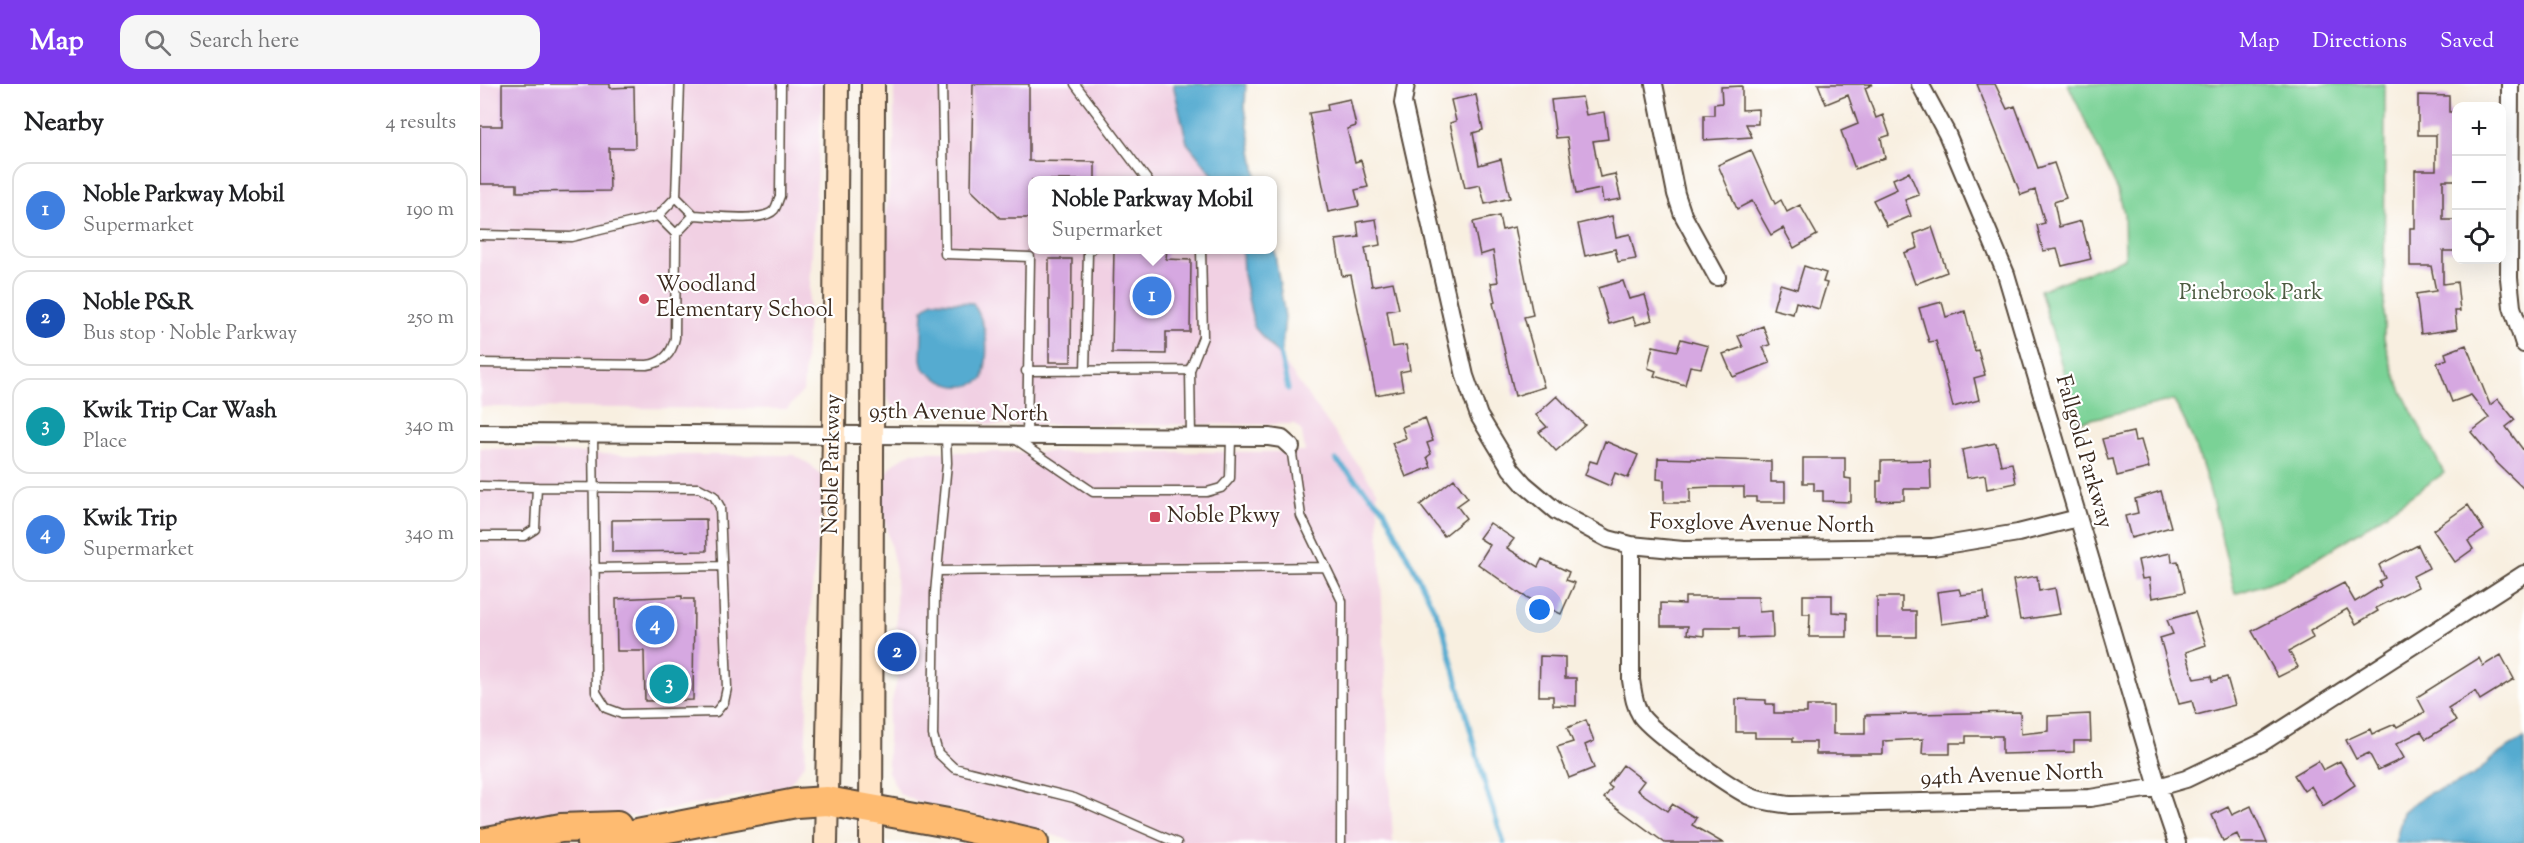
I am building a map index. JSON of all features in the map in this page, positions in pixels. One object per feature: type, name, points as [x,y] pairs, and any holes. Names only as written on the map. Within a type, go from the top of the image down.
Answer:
[{"type":"highway","points":[[591,843],[796,803],[826,801],[948,823],[1034,843]]},
{"type":"highway","points":[[482,843],[561,828],[633,826],[664,829]]},
{"type":"main road","name":"Noble Parkway","points":[[826,843],[834,434],[837,84]]},
{"type":"main road","name":"Noble Parkway","points":[[871,843],[873,84]]},
{"type":"street","name":"Foxglove Avenue North","points":[[1406,84],[1403,104],[1465,376],[1479,416],[1511,469],[1539,499],[1586,528],[1631,545],[1683,550],[1911,548],[1981,540],[2078,518]]},
{"type":"street","points":[[1654,84],[1661,131],[1676,194],[1683,215],[1717,277]]},
{"type":"street","name":"Fallgold Parkway","points":[[1920,84],[1947,134],[2006,274],[2158,787],[2177,843]]},
{"type":"street","points":[[2510,84],[2509,278],[2512,307],[2524,345]]},
{"type":"street","name":"95th Avenue North","points":[[480,434],[1231,437],[1282,439],[1291,447]]},
{"type":"street","name":"94th Avenue North","points":[[1631,545],[1631,680],[1634,699],[1641,716],[1655,730],[1751,797],[1790,805],[2057,800],[2090,798],[2158,787],[2219,765],[2263,742],[2524,574]]},
{"type":"lane","points":[[480,235],[571,237],[658,216],[676,197],[680,84]]},
{"type":"lane","points":[[676,197],[694,215],[755,217],[768,215],[775,209],[780,196],[782,84]]},
{"type":"lane","points":[[942,84],[945,254],[1030,257],[1026,371],[1019,437],[1093,492],[1208,492],[1221,488],[1230,478],[1231,437]]},
{"type":"lane","points":[[1075,84],[1145,176]]},
{"type":"lane","points":[[480,363],[647,365],[666,358],[675,338],[676,234],[694,215]]},
{"type":"lane","points":[[658,216],[676,234]]},
{"type":"lane","points":[[1085,371],[1088,254]]},
{"type":"lane","points":[[1191,437],[1190,370],[1203,337],[1201,254]]},
{"type":"lane","points":[[1026,371],[1190,370]]},
{"type":"lane","points":[[480,486],[537,487],[593,487],[699,488],[714,496],[720,507],[727,688],[724,702],[716,712],[622,714],[606,708],[596,692],[593,487],[593,434]]},
{"type":"lane","points":[[946,436],[947,463],[937,571],[933,735],[938,753],[954,768],[1074,798],[1177,843]]},
{"type":"lane","points":[[1291,447],[1301,516],[1342,600],[1341,843]]},
{"type":"lane","points":[[480,536],[524,536],[535,529],[537,487]]},
{"type":"lane","points":[[594,568],[722,566]]},
{"type":"lane","points":[[937,571],[1326,567]]},
{"type":"shaded area","name":"Woodland Elementary School","points":[[480,84],[823,84],[803,391],[787,409],[480,407]]},
{"type":"shaded area","points":[[894,84],[1173,84],[1187,143],[1214,176],[1028,176],[1028,254],[1242,254],[1243,274],[1254,327],[1281,358],[1377,491],[1393,843],[1076,843],[1042,831],[920,803],[900,794],[888,772],[888,718],[897,680],[896,570],[880,499],[883,476],[896,462],[912,452],[1305,452],[1302,432],[1295,424],[989,425],[967,414],[905,414],[896,410],[889,401],[884,387],[886,216],[894,144]]},
{"type":"shaded area","points":[[480,448],[623,455],[794,455],[811,465],[821,475],[824,489],[811,597],[805,763],[788,786],[639,816],[571,816],[480,835]]},
{"type":"green space","name":"Pinebrook Park","points":[[2068,84],[2385,84],[2384,338],[2401,390],[2444,473],[2359,532],[2288,576],[2235,594],[2211,494],[2195,445],[2173,400],[2078,422],[2040,290],[2125,258],[2124,213],[2118,191]]},
{"type":"water","points":[[1173,84],[1246,84],[1245,107],[1256,176],[1214,176],[1187,143]]},
{"type":"water","points":[[1242,254],[1275,254],[1285,317],[1281,358],[1254,327],[1243,274]]},
{"type":"water","points":[[933,301],[973,303],[985,331],[987,349],[983,379],[967,386],[952,385],[937,379],[923,368],[921,359],[923,309]]},
{"type":"water","points":[[2524,738],[2524,843],[2395,843],[2403,812],[2411,805],[2429,793],[2452,786],[2474,775],[2495,756]]},
{"type":"building","points":[[502,84],[610,84],[610,88],[634,87],[635,148],[609,148],[610,191],[517,192],[517,184],[480,184],[480,126],[502,126]]},
{"type":"building","points":[[973,84],[1029,84],[1029,161],[1095,162],[1095,176],[1028,176],[1028,218],[1000,218],[971,190]]},
{"type":"building","points":[[1818,84],[1873,84],[1865,88],[1876,118],[1883,115],[1890,135],[1881,138],[1885,158],[1855,169],[1841,131],[1858,124],[1848,95],[1826,104]]},
{"type":"building","points":[[1977,84],[1995,84],[2007,109],[2015,106],[2038,168],[2054,163],[2066,198],[2054,202],[2059,227],[2081,221],[2091,259],[2062,266],[2057,249],[2043,251],[2037,225],[2045,223],[2035,190],[2021,195]]},
{"type":"building","points":[[1742,86],[1742,110],[1758,109],[1758,124],[1746,124],[1752,137],[1704,140],[1704,115],[1714,115],[1714,104],[1722,103],[1721,87]]},
{"type":"building","points":[[1476,95],[1483,130],[1473,133],[1479,165],[1501,159],[1510,198],[1485,204],[1480,185],[1465,188],[1450,123],[1456,121],[1451,100]]},
{"type":"building","points":[[2418,95],[2449,96],[2449,112],[2452,112],[2452,180],[2443,180],[2443,220],[2452,220],[2452,251],[2443,251],[2443,284],[2457,282],[2460,311],[2455,311],[2457,329],[2421,334],[2416,294],[2436,291],[2431,266],[2410,266],[2410,228],[2415,228],[2415,170],[2436,170],[2436,135],[2418,135]]},
{"type":"building","points":[[1582,97],[1586,115],[1604,112],[1608,139],[1593,141],[1600,177],[1615,174],[1621,199],[1603,202],[1601,189],[1576,194],[1567,137],[1556,138],[1551,100]]},
{"type":"building","points":[[1350,99],[1356,126],[1347,129],[1355,162],[1361,160],[1368,187],[1355,190],[1359,206],[1328,212],[1309,113],[1328,110],[1327,104]]},
{"type":"building","points":[[1751,150],[1775,204],[1781,200],[1787,212],[1800,205],[1817,235],[1794,248],[1783,228],[1771,235],[1752,201],[1737,209],[1718,165]]},
{"type":"building","points":[[1909,172],[1919,195],[1905,200],[1911,216],[1887,226],[1873,200],[1897,189],[1893,179]]},
{"type":"building","points":[[1499,216],[1502,230],[1515,227],[1533,315],[1524,317],[1544,387],[1515,396],[1493,303],[1495,302],[1491,283],[1498,282],[1493,251],[1480,255],[1473,222]]},
{"type":"building","points":[[1612,216],[1616,237],[1630,234],[1636,259],[1618,262],[1615,249],[1585,256],[1578,224]]},
{"type":"building","points":[[1376,219],[1380,245],[1365,248],[1372,286],[1393,282],[1399,309],[1387,311],[1393,347],[1406,345],[1410,370],[1400,372],[1403,390],[1376,395],[1351,275],[1342,276],[1336,240],[1359,237],[1357,222]]},
{"type":"building","points":[[1932,227],[1947,272],[1915,284],[1904,253],[1918,248],[1914,234]]},
{"type":"building","points":[[1114,254],[1166,254],[1166,259],[1191,260],[1190,332],[1166,332],[1166,354],[1112,353]]},
{"type":"building","points":[[1049,259],[1072,259],[1071,362],[1049,362]]},
{"type":"building","points":[[1804,266],[1826,273],[1823,282],[1827,283],[1819,309],[1796,302],[1793,314],[1773,309],[1780,284],[1797,289]]},
{"type":"building","points":[[1623,281],[1629,299],[1645,295],[1652,320],[1636,325],[1633,317],[1609,324],[1598,288]]},
{"type":"building","points":[[1942,302],[1946,317],[1965,311],[1975,351],[1978,350],[1985,375],[1974,378],[1979,400],[1953,407],[1936,341],[1929,342],[1919,308]]},
{"type":"building","points":[[1763,326],[1770,345],[1763,347],[1770,363],[1733,377],[1723,354],[1743,347],[1738,336]]},
{"type":"building","points":[[1681,339],[1708,346],[1701,368],[1690,366],[1685,385],[1654,376],[1656,371],[1648,368],[1653,346],[1677,351]]},
{"type":"building","points":[[2466,345],[2490,405],[2498,399],[2515,420],[2506,427],[2524,451],[2524,489],[2498,464],[2471,432],[2489,418],[2471,395],[2452,402],[2437,363],[2447,359],[2445,353]]},
{"type":"building","points":[[1557,396],[1585,425],[1556,451],[1539,432],[1547,427],[1536,415]]},
{"type":"building","points":[[1425,418],[1433,441],[1427,443],[1431,454],[1427,457],[1431,467],[1406,477],[1392,443],[1406,438],[1402,427]]},
{"type":"building","points":[[2133,432],[2135,441],[2141,440],[2149,468],[2117,476],[2113,459],[2108,460],[2102,439]]},
{"type":"building","points":[[1605,441],[1638,455],[1628,478],[1615,473],[1610,486],[1585,475],[1590,461],[1597,463]]},
{"type":"building","points":[[1996,443],[2001,465],[2012,463],[2016,483],[1987,489],[1985,475],[1967,478],[1962,450]]},
{"type":"building","points":[[1658,458],[1771,461],[1771,482],[1785,482],[1785,502],[1756,502],[1756,497],[1744,497],[1744,487],[1713,487],[1690,488],[1690,503],[1664,503],[1664,480],[1657,479]]},
{"type":"building","points":[[1803,458],[1845,458],[1845,478],[1851,479],[1851,502],[1823,501],[1823,491],[1814,491],[1814,483],[1803,483]]},
{"type":"building","points":[[1930,460],[1931,489],[1904,489],[1904,500],[1877,501],[1877,481],[1881,481],[1881,461]]},
{"type":"building","points":[[1454,479],[1468,498],[1457,506],[1466,518],[1444,536],[1420,505]]},
{"type":"building","points":[[2161,491],[2171,527],[2131,538],[2125,516],[2138,513],[2135,499]]},
{"type":"building","points":[[2468,505],[2484,530],[2468,541],[2473,549],[2455,562],[2433,530]]},
{"type":"building","points":[[706,519],[707,551],[612,552],[612,520]]},
{"type":"building","points":[[1490,523],[1514,539],[1507,548],[1538,567],[1542,559],[1569,572],[1566,580],[1575,583],[1561,614],[1522,595],[1478,564],[1490,545],[1479,538]]},
{"type":"building","points":[[2418,545],[2429,568],[2413,576],[2418,587],[2376,608],[2378,611],[2356,624],[2347,609],[2310,631],[2313,638],[2289,651],[2298,667],[2278,677],[2252,631],[2344,583],[2355,602],[2381,586],[2379,581],[2385,578],[2379,565]]},
{"type":"building","points":[[2171,553],[2172,562],[2178,561],[2185,592],[2152,598],[2149,578],[2142,579],[2138,560]]},
{"type":"building","points":[[2037,576],[2039,591],[2055,588],[2060,614],[2020,620],[2013,580]]},
{"type":"building","points":[[1959,589],[1961,595],[1984,592],[1987,618],[1941,624],[1937,592]]},
{"type":"building","points":[[1803,595],[1832,595],[1832,612],[1847,613],[1847,637],[1809,637],[1810,614],[1803,614]]},
{"type":"building","points":[[682,596],[682,599],[694,599],[693,700],[645,701],[644,651],[617,651],[616,599]]},
{"type":"building","points":[[1685,597],[1758,597],[1759,612],[1772,611],[1773,637],[1739,638],[1739,628],[1704,628],[1704,636],[1687,634],[1688,626],[1661,626],[1661,603],[1685,604]]},
{"type":"building","points":[[1877,597],[1902,597],[1902,611],[1916,611],[1916,637],[1877,637]]},
{"type":"building","points":[[2195,612],[2206,645],[2186,652],[2194,679],[2211,676],[2212,681],[2227,677],[2235,705],[2196,715],[2192,701],[2179,704],[2160,638],[2173,634],[2167,620]]},
{"type":"building","points":[[2501,655],[2514,679],[2480,700],[2475,691],[2448,708],[2456,721],[2426,739],[2421,731],[2396,744],[2404,758],[2378,770],[2369,753],[2356,759],[2346,740],[2370,729],[2372,734],[2395,724],[2397,727],[2425,712],[2417,697],[2479,658],[2483,666]]},
{"type":"building","points":[[1540,656],[1565,657],[1565,678],[1576,678],[1576,706],[1553,705],[1553,696],[1539,696]]},
{"type":"building","points":[[1736,699],[1766,700],[1766,704],[1774,704],[1774,713],[1807,713],[1807,706],[1833,706],[1833,734],[1865,734],[1865,715],[2020,712],[2021,734],[2048,731],[2048,716],[2090,714],[2091,741],[2074,741],[2074,752],[2002,754],[2002,736],[1966,736],[1966,743],[1950,743],[1950,754],[1922,754],[1923,739],[1883,741],[1883,754],[1816,754],[1816,742],[1793,742],[1793,738],[1755,738],[1755,732],[1736,732]]},
{"type":"building","points":[[1586,720],[1594,741],[1585,745],[1594,768],[1569,778],[1557,747],[1573,742],[1567,728]]},
{"type":"building","points":[[2318,761],[2323,770],[2340,761],[2355,785],[2323,806],[2311,786],[2304,791],[2294,775]]},
{"type":"building","points":[[1623,765],[1644,781],[1637,790],[1667,811],[1672,804],[1696,818],[1692,825],[1723,843],[1665,843],[1604,798],[1612,788],[1608,785]]},
{"type":"building","points":[[2251,806],[2267,843],[2241,843],[2237,834],[2223,841],[2212,815],[2228,807],[2232,815]]},
{"type":"waterway","points":[[1280,354],[1288,389]]},
{"type":"waterway","points":[[1336,460],[1384,509],[1442,625],[1487,792],[1504,843]]},
{"type":"place","name":"Noble Parkway Mobil","points":[[1152,296]]},
{"type":"place","name":"Woodland Elementary School","points":[[644,299]]},
{"type":"place","name":"Noble Pkwy","points":[[1155,517]]},
{"type":"place","name":"Kwik Trip","points":[[655,625]]},
{"type":"place","name":"Noble P&R","points":[[897,652]]},
{"type":"place","name":"Kwik Trip Car Wash","points":[[669,684]]}]
